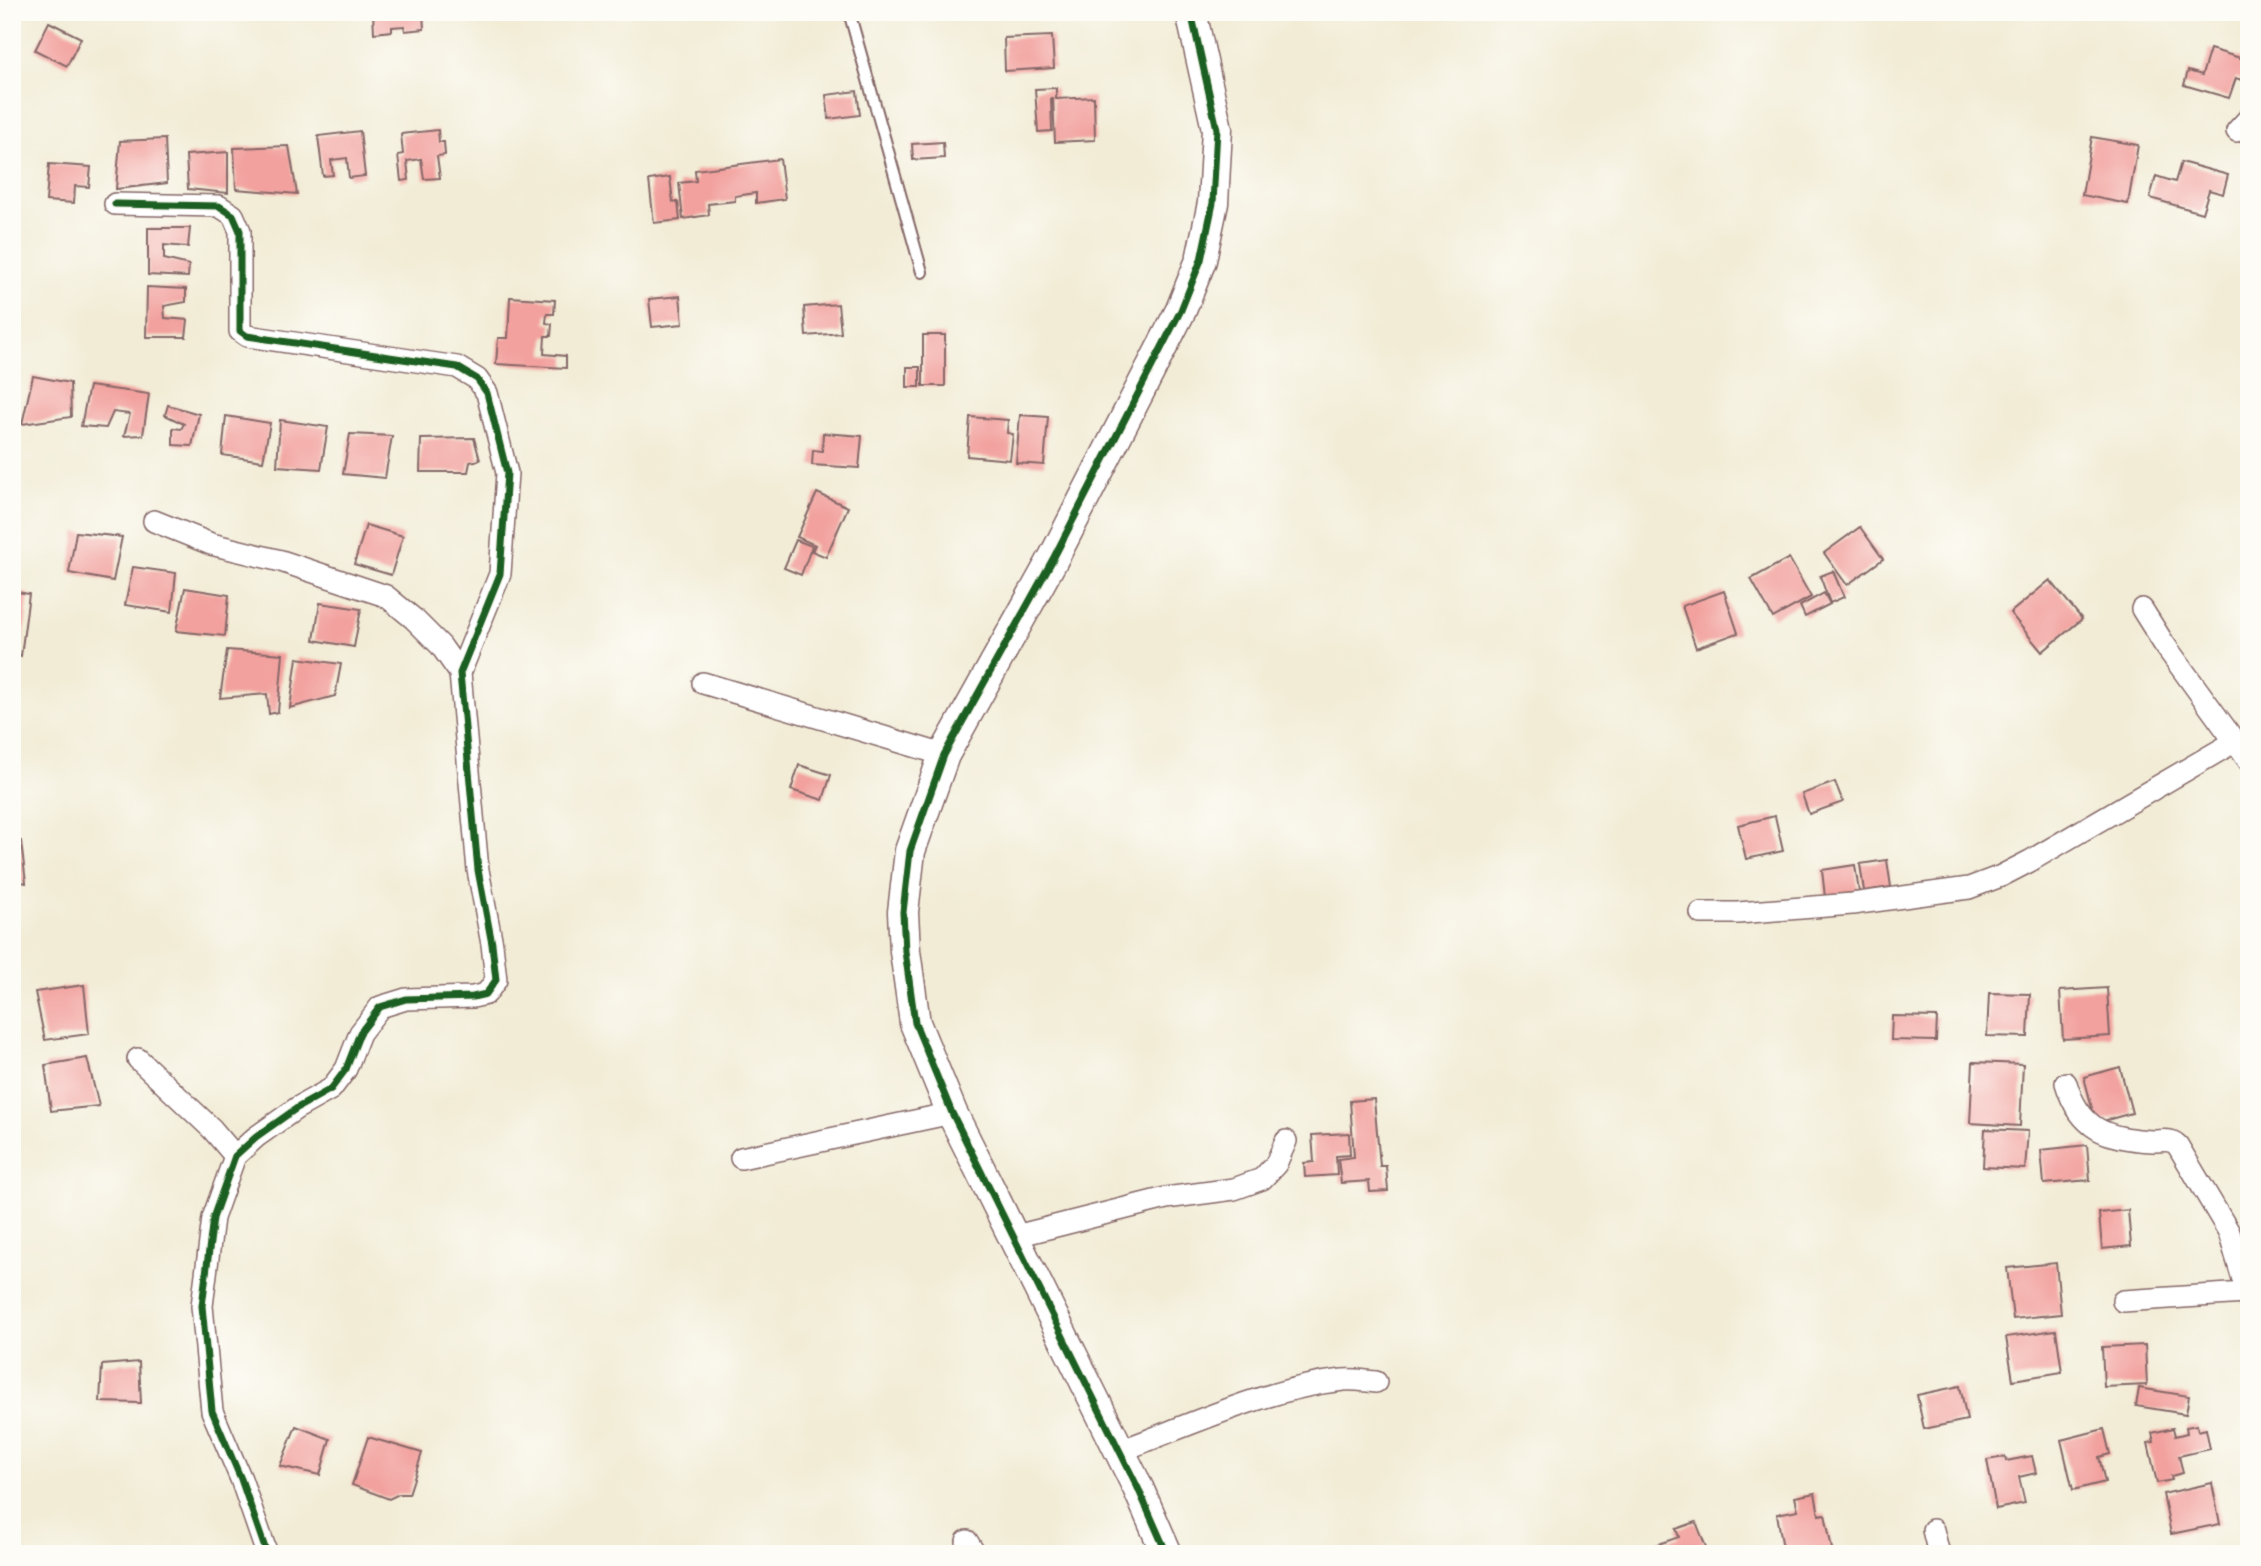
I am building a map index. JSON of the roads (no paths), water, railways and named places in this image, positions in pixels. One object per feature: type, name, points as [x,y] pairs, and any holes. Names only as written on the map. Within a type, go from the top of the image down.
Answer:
[{"type":"street","points":[[1167,1554],[1120,1451],[952,1113],[915,1023],[905,951],[903,912],[910,851],[944,754],[1060,547],[1181,310],[1201,260],[1213,203],[1217,128],[1191,12]]},
{"type":"street","points":[[115,204],[219,205],[233,215],[240,230],[240,331],[247,336],[457,367],[477,379],[487,393],[507,473],[500,574],[460,673],[478,870],[496,980],[486,994],[474,998],[406,999],[380,1007],[360,1033],[346,1069],[331,1089],[297,1108],[256,1137],[235,1156],[213,1218],[202,1306],[212,1411],[241,1479],[267,1554]]},
{"type":"street","points":[[154,521],[211,544],[281,561],[386,596],[432,637],[460,673]]},
{"type":"street","points":[[2142,609],[2249,761]]},
{"type":"street","points":[[703,683],[944,754]]},
{"type":"street","points":[[1701,913],[1738,913],[1852,904],[1969,887],[2001,876],[2031,861],[2234,743]]},
{"type":"street","points":[[138,1059],[212,1129],[235,1156]]},
{"type":"street","points":[[2066,1083],[2073,1104],[2086,1122],[2109,1135],[2130,1139],[2169,1140],[2178,1146],[2229,1232],[2247,1297],[2123,1301]]},
{"type":"street","points":[[741,1158],[952,1113]]},
{"type":"street","points":[[1012,1237],[1166,1198],[1234,1189],[1262,1179],[1276,1164],[1286,1141]]},
{"type":"street","points":[[1120,1451],[1245,1405],[1304,1387],[1346,1380],[1376,1382]]},
{"type":"street","points":[[1933,1530],[1939,1554]]},
{"type":"lane","points":[[849,12],[922,272]]}]
